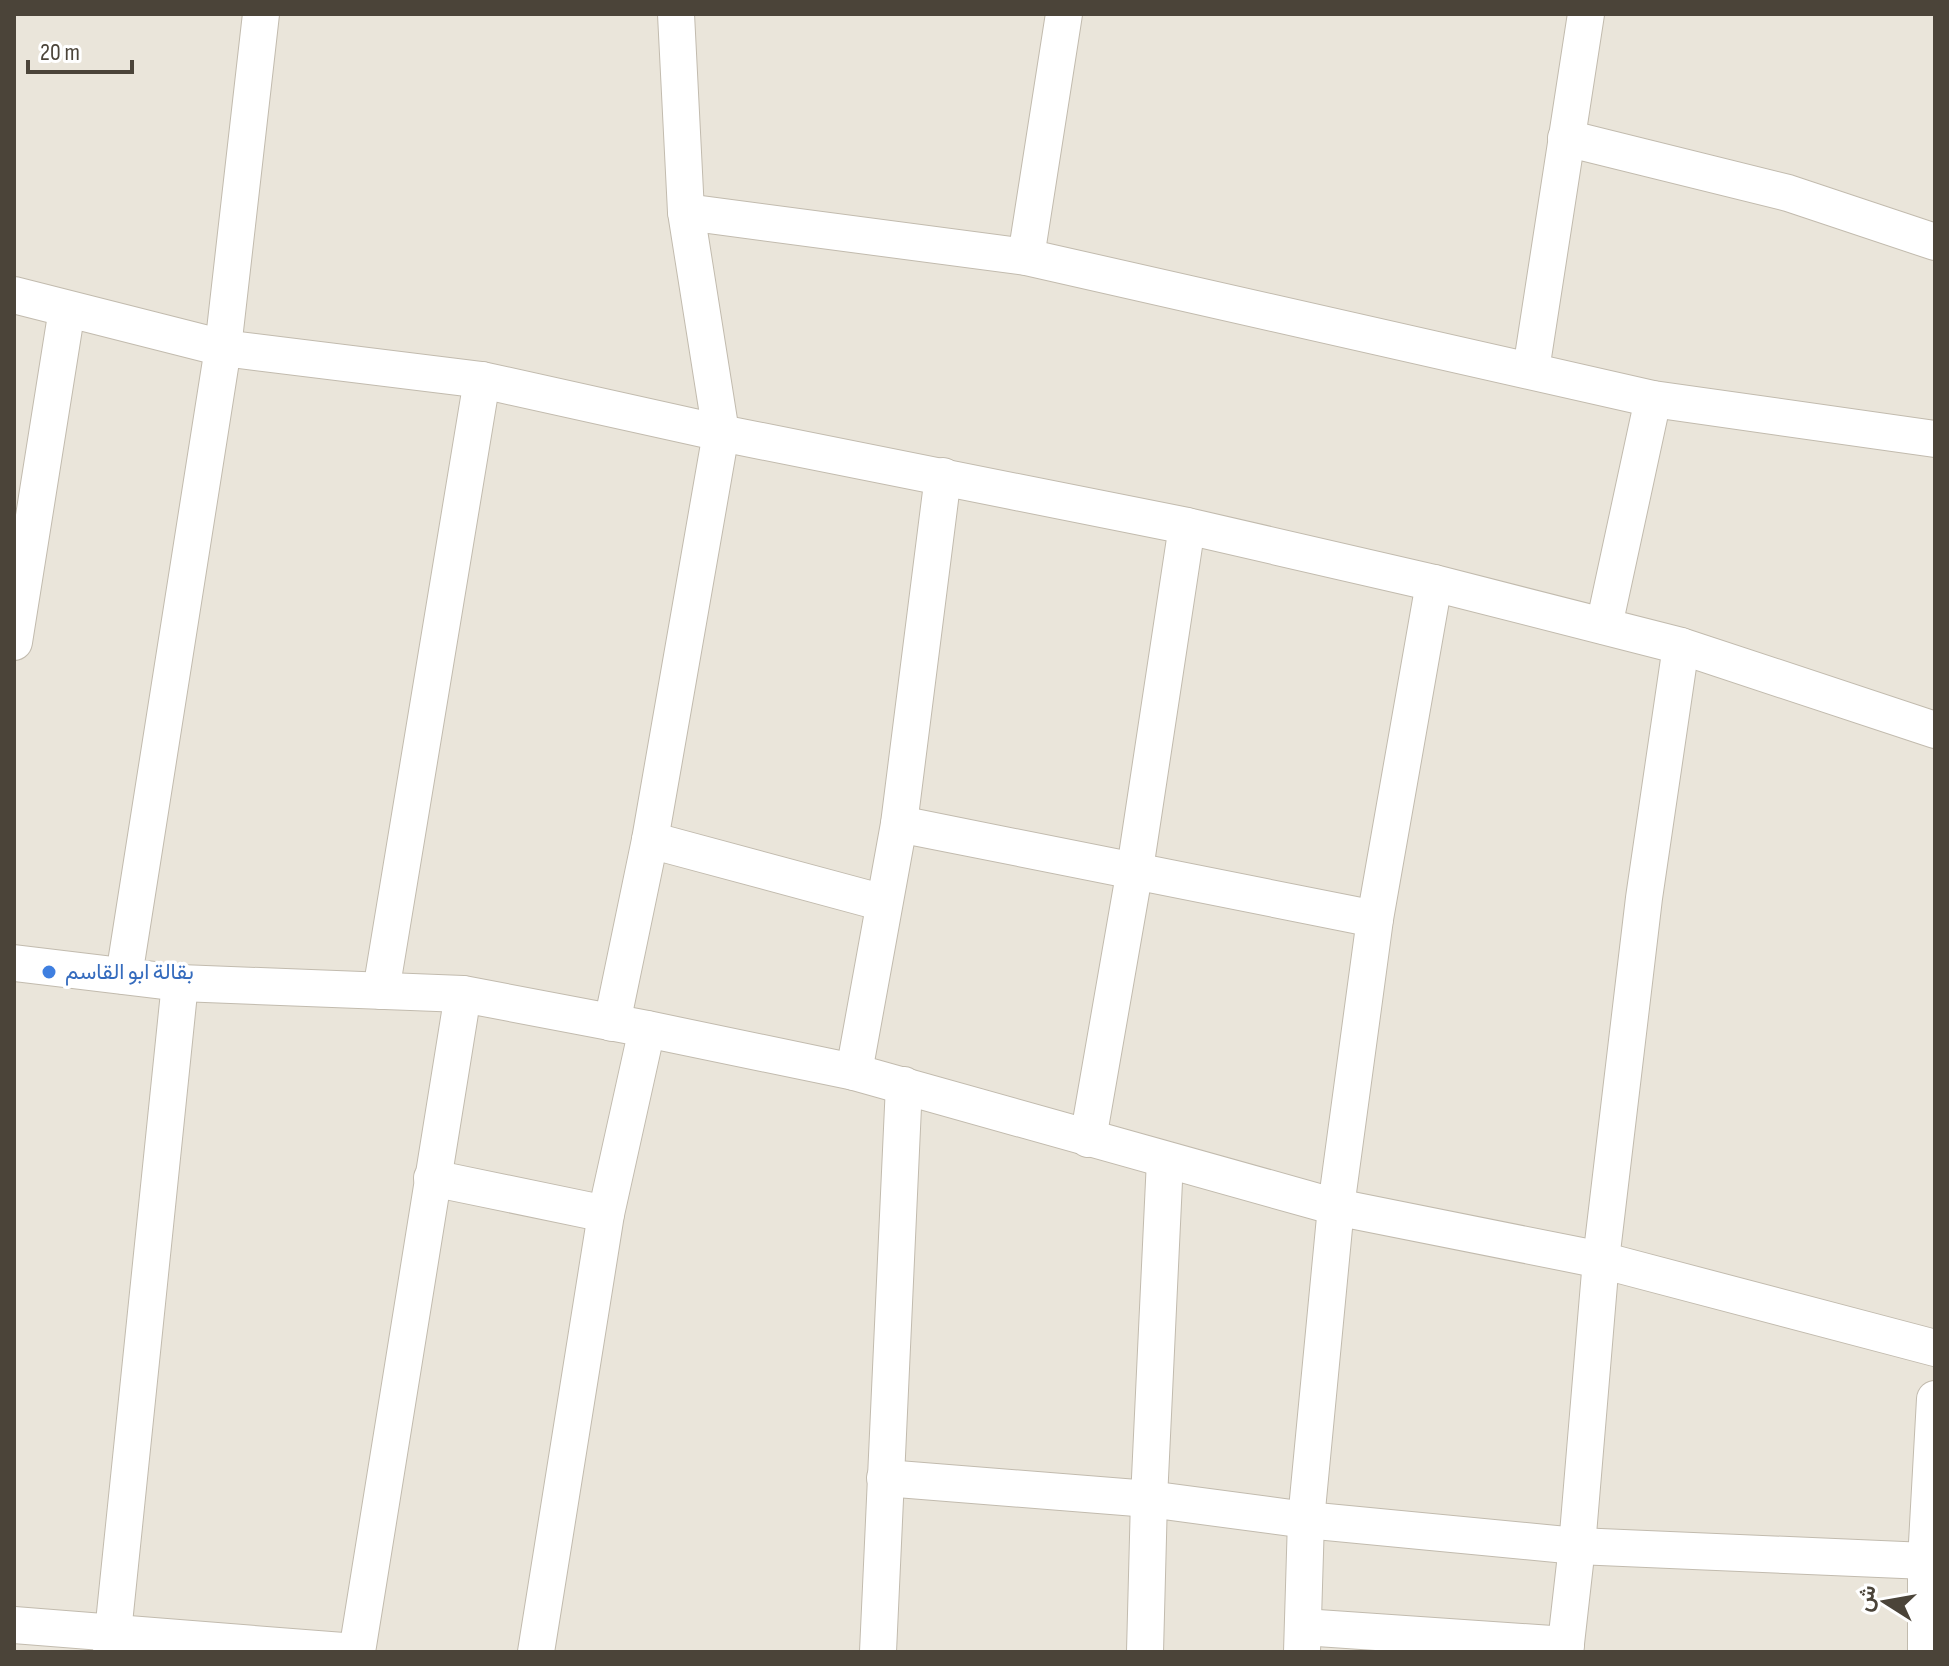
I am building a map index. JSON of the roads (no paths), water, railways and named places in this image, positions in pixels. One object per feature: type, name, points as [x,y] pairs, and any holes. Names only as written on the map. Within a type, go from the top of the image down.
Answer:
[{"type":"street","points":[[124,976],[223,348],[261,14]]},
{"type":"street","points":[[536,1652],[606,1214],[650,840],[721,433],[686,212],[676,14]]},
{"type":"street","points":[[1026,257],[1064,14]]},
{"type":"street","points":[[1531,370],[1586,14]]},
{"type":"street","points":[[1566,138],[1788,193],[1935,242]]},
{"type":"street","points":[[686,212],[1026,257],[1653,399],[1935,439]]},
{"type":"street","points":[[14,295],[223,348],[482,380],[721,433],[1187,526],[1434,583],[1681,646],[1935,730]]},
{"type":"street","points":[[14,642],[67,309]]},
{"type":"street","points":[[381,991],[482,380]]},
{"type":"street","points":[[1604,626],[1653,399]]},
{"type":"street","points":[[854,1072],[899,824],[943,476]]},
{"type":"street","points":[[1088,1139],[1135,869],[1187,526]]},
{"type":"street","points":[[1434,583],[1375,919],[1336,1207],[1306,1520],[1303,1639],[1566,1649],[1601,1260],[1644,898],[1681,646]]},
{"type":"street","points":[[899,824],[1375,919]]},
{"type":"street","points":[[650,840],[884,903]]},
{"type":"street","points":[[14,963],[180,983],[463,994],[630,1026],[854,1072],[1336,1207],[1601,1260],[1935,1348]]},
{"type":"street","points":[[112,1643],[180,983]]},
{"type":"street","points":[[14,1625],[112,1643],[356,1652],[463,994]]},
{"type":"street","points":[[878,1652],[904,1085]]},
{"type":"street","points":[[1145,1652],[1165,1160]]},
{"type":"street","points":[[432,1178],[606,1214]]},
{"type":"street","points":[[1926,1652],[1926,1561],[1935,1399]]},
{"type":"street","points":[[885,1478],[1149,1499],[1306,1520],[1577,1546],[1926,1561]]},
{"type":"place","name":"بقالة ابو القاسم","points":[[49,972]]}]
